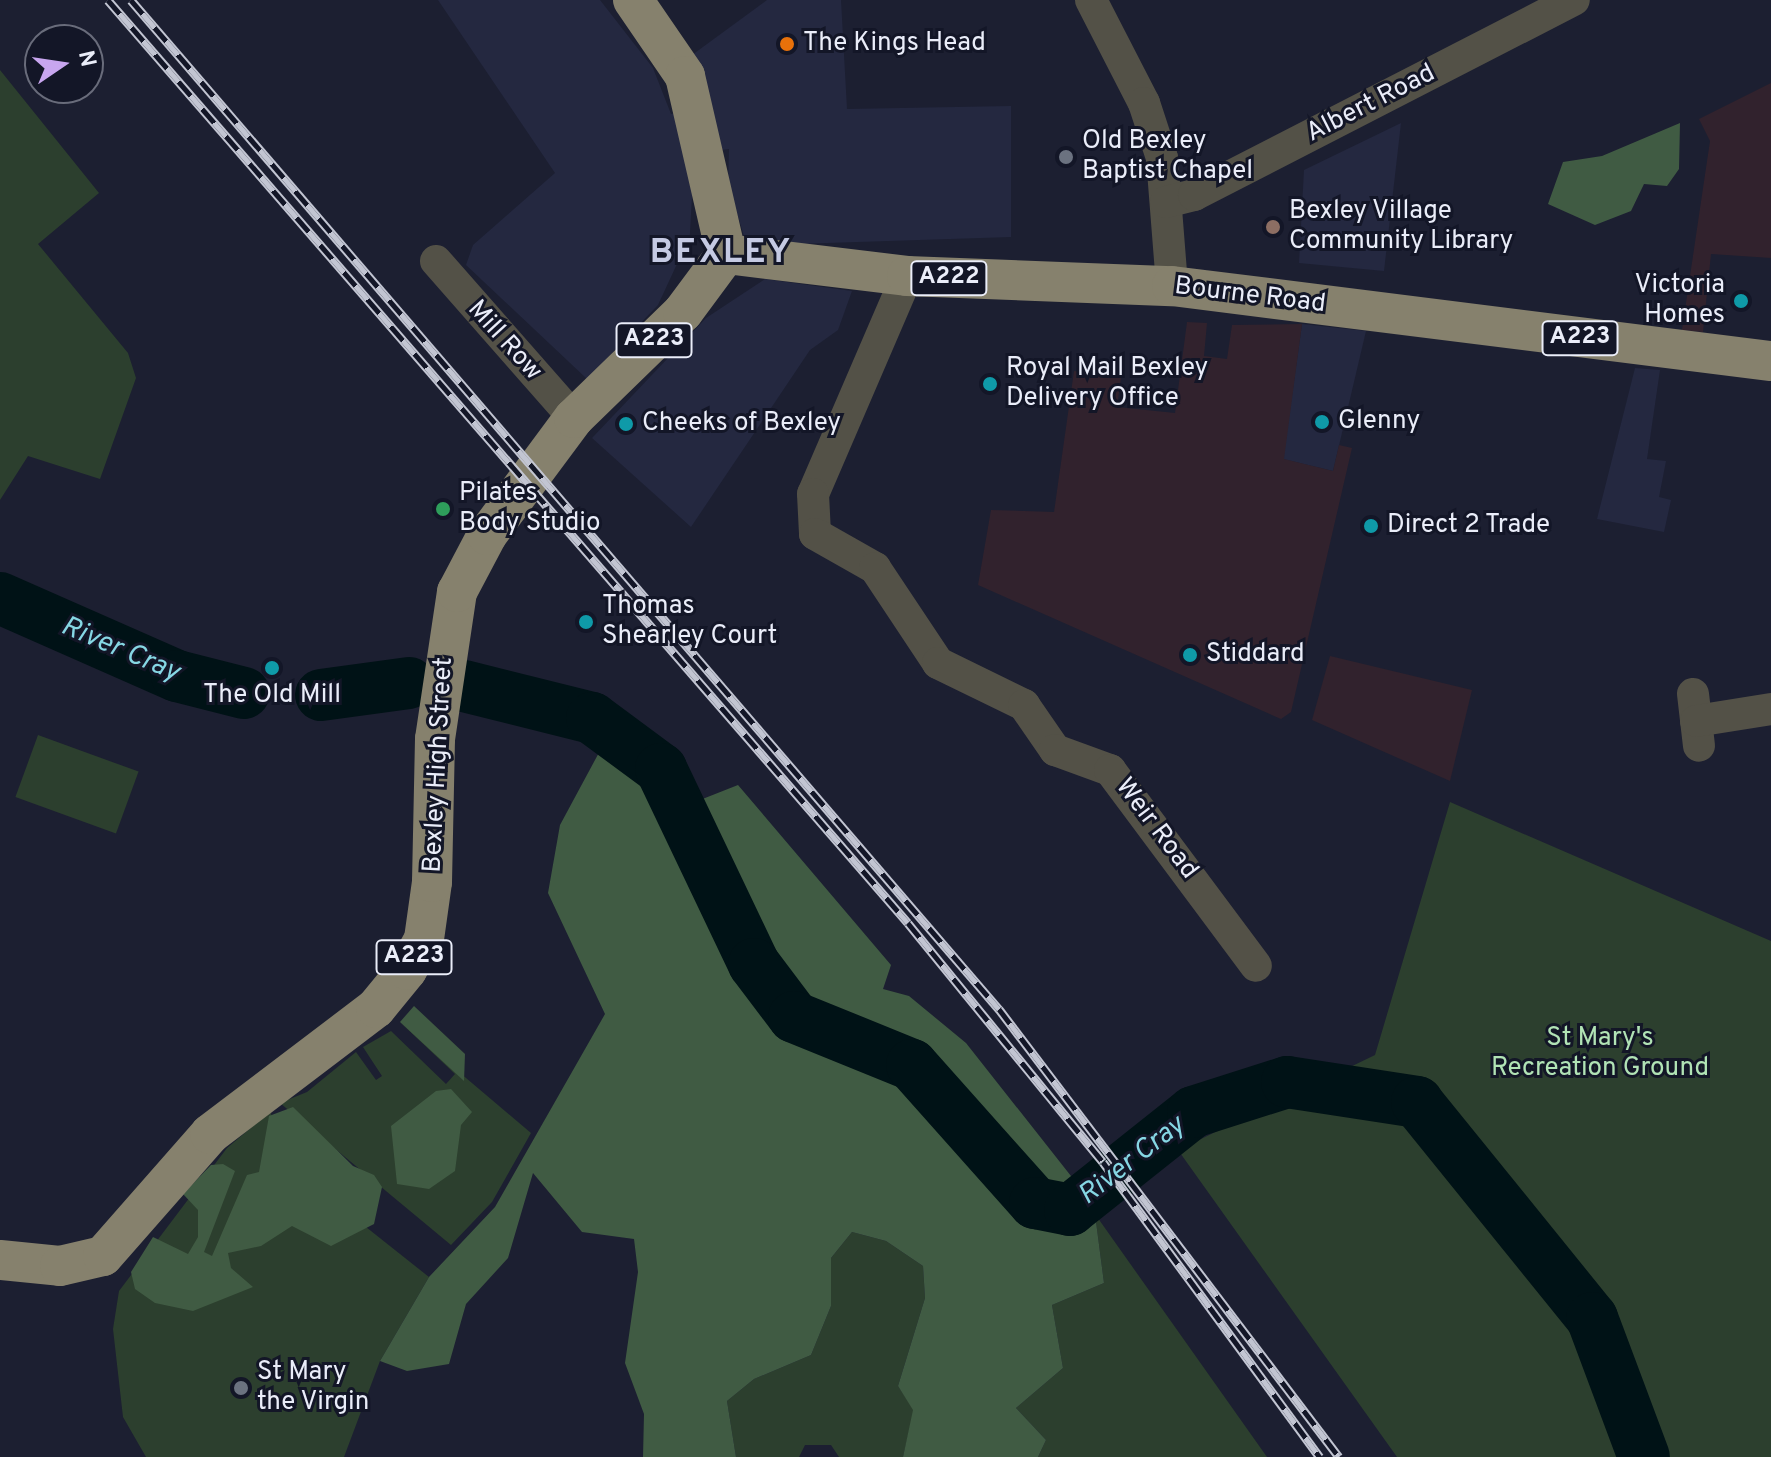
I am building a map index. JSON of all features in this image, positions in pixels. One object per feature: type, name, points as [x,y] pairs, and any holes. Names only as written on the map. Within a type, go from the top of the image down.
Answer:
[{"type":"main road","points":[[633,0],[685,76],[726,254]]},
{"type":"main road","name":"Bourne Road","points":[[726,254],[907,276],[1172,286],[1771,361]]},
{"type":"main road","name":"Bexley High Street","points":[[0,1260],[89,1262],[121,1239],[210,1134],[376,1008],[407,970],[424,939],[432,882],[440,687],[468,569],[574,418],[683,312],[726,254]]},
{"type":"street","points":[[1091,0],[1144,103],[1166,202],[1172,286]]},
{"type":"street","name":"Albert Road","points":[[1166,202],[1194,195],[1574,0]]},
{"type":"street","name":"Mill Row","points":[[436,261],[574,418]]},
{"type":"street","name":"Weir Road","points":[[907,276],[813,494],[815,534],[875,568],[938,663],[1024,705],[1055,750],[1110,770],[1256,966]]},
{"type":"street","points":[[1696,721],[1771,709]]},
{"type":"shaded area","points":[[438,0],[600,0],[653,68],[671,114],[679,112],[693,178],[689,251],[683,251],[658,305],[587,379],[466,265],[473,245],[555,173]]},
{"type":"shaded area","points":[[767,0],[841,0],[847,109],[1011,106],[1011,237],[796,244],[744,236],[728,184],[729,149],[721,150],[692,55]]},
{"type":"shaded area","points":[[1771,83],[1771,258],[1711,254],[1703,332],[1682,330],[1710,141],[1699,119]]},
{"type":"shaded area","points":[[1401,123],[1384,271],[1299,263],[1304,170]]},
{"type":"shaded area","points":[[765,279],[852,291],[838,330],[810,350],[691,527],[592,438],[706,318]]},
{"type":"shaded area","points":[[1187,322],[1207,323],[1204,356],[1227,359],[1232,325],[1302,324],[1284,459],[1333,471],[1339,445],[1352,448],[1291,712],[1281,719],[978,585],[991,510],[1054,512],[1074,371],[1121,378],[1117,407],[1175,413]]},
{"type":"shaded area","points":[[1302,324],[1366,331],[1333,471],[1283,459]]},
{"type":"shaded area","points":[[1635,368],[1660,370],[1647,459],[1666,461],[1659,497],[1671,500],[1664,532],[1597,519]]},
{"type":"shaded area","points":[[1330,656],[1472,690],[1450,781],[1312,720]]},
{"type":"green space","points":[[0,70],[24,100],[24,104],[27,104],[99,193],[38,244],[128,353],[136,378],[100,479],[28,456],[0,500]]},
{"type":"green space","points":[[1680,123],[1679,169],[1667,186],[1644,184],[1631,211],[1595,225],[1548,204],[1563,162],[1602,156]]},
{"type":"green space","points":[[38,735],[139,772],[116,834],[15,797]]},
{"type":"green space","points":[[602,747],[647,773],[667,813],[738,785],[891,965],[883,989],[909,996],[966,1043],[1082,1190],[1095,1214],[1104,1283],[1052,1305],[1063,1368],[1016,1408],[1046,1440],[1038,1457],[903,1457],[913,1410],[898,1386],[925,1298],[923,1266],[886,1241],[852,1232],[831,1258],[831,1306],[811,1355],[754,1379],[727,1401],[736,1457],[643,1457],[644,1414],[625,1363],[638,1272],[634,1239],[582,1232],[533,1173],[508,1258],[466,1304],[449,1364],[407,1371],[380,1361],[429,1277],[495,1207],[605,1014],[548,893],[560,825]]},
{"type":"green space","name":"St Mary's Recreation Ground","points":[[1450,802],[1771,941],[1771,1457],[1397,1457],[1178,1150],[1375,1055]]},
{"type":"green space","points":[[414,1006],[465,1054],[464,1081],[400,1022]]},
{"type":"green space","points":[[400,1022],[531,1133],[492,1202],[451,1245],[280,1103],[307,1092],[356,1052],[376,1080],[382,1076],[363,1047],[391,1031],[446,1084],[455,1074]]},
{"type":"green space","points":[[451,1089],[472,1112],[461,1125],[455,1171],[429,1189],[397,1184],[391,1126],[436,1091]]},
{"type":"green space","points":[[293,1107],[353,1166],[374,1175],[382,1187],[374,1224],[331,1246],[292,1226],[261,1246],[228,1253],[231,1268],[253,1287],[193,1311],[155,1303],[135,1289],[131,1272],[153,1237],[188,1254],[198,1237],[198,1210],[183,1194],[211,1165],[223,1164],[235,1171],[204,1252],[212,1256],[247,1175],[259,1172],[269,1116]]},
{"type":"green space","points":[[271,1111],[274,1154],[429,1277],[380,1361],[344,1457],[146,1457],[123,1417],[113,1329],[119,1291],[227,1148]]},
{"type":"green space","points":[[1095,1214],[1267,1457],[1038,1457],[1046,1440],[1016,1408],[1063,1368],[1052,1305],[1104,1283]]},
{"type":"green space","points":[[852,1232],[886,1241],[923,1266],[925,1298],[898,1386],[914,1410],[903,1457],[839,1457],[831,1445],[805,1445],[799,1457],[736,1457],[727,1401],[754,1379],[811,1355],[831,1306],[831,1258]]},
{"type":"waterway","name":"River Cray","points":[[0,598],[177,676],[244,693]]},
{"type":"waterway","name":"River Cray","points":[[321,695],[409,683]]},
{"type":"waterway","name":"River Cray","points":[[464,686],[592,718],[661,769],[754,964],[794,1017],[912,1065],[1035,1203],[1070,1210],[1193,1112],[1287,1082],[1417,1102],[1592,1318],[1644,1457]]},
{"type":"railway","points":[[108,0],[908,923],[1103,1162],[1320,1457]]},
{"type":"railway","points":[[131,0],[999,1009],[1339,1457]]},
{"type":"place","name":"The Kings Head","points":[[787,44]]},
{"type":"place","name":"Old Bexley Baptist Chapel","points":[[1066,157]]},
{"type":"place","name":"Bexley Village Community Library","points":[[1273,227]]},
{"type":"place","name":"Victoria Homes","points":[[1741,301]]},
{"type":"place","name":"Royal Mail Bexley Delivery Office","points":[[990,384]]},
{"type":"place","name":"Glenny","points":[[1322,422]]},
{"type":"place","name":"Cheeks of Bexley","points":[[626,424]]},
{"type":"place","name":"Pilates Body Studio","points":[[443,509]]},
{"type":"place","name":"Direct 2 Trade","points":[[1371,526]]},
{"type":"place","name":"Thomas Shearley Court","points":[[586,622]]},
{"type":"place","name":"Stiddard","points":[[1190,655]]},
{"type":"place","name":"The Old Mill","points":[[272,668]]},
{"type":"place","name":"St Mary the Virgin","points":[[241,1388]]},
{"type":"district","name":"BEXLEY","points":[[721,254]]}]
